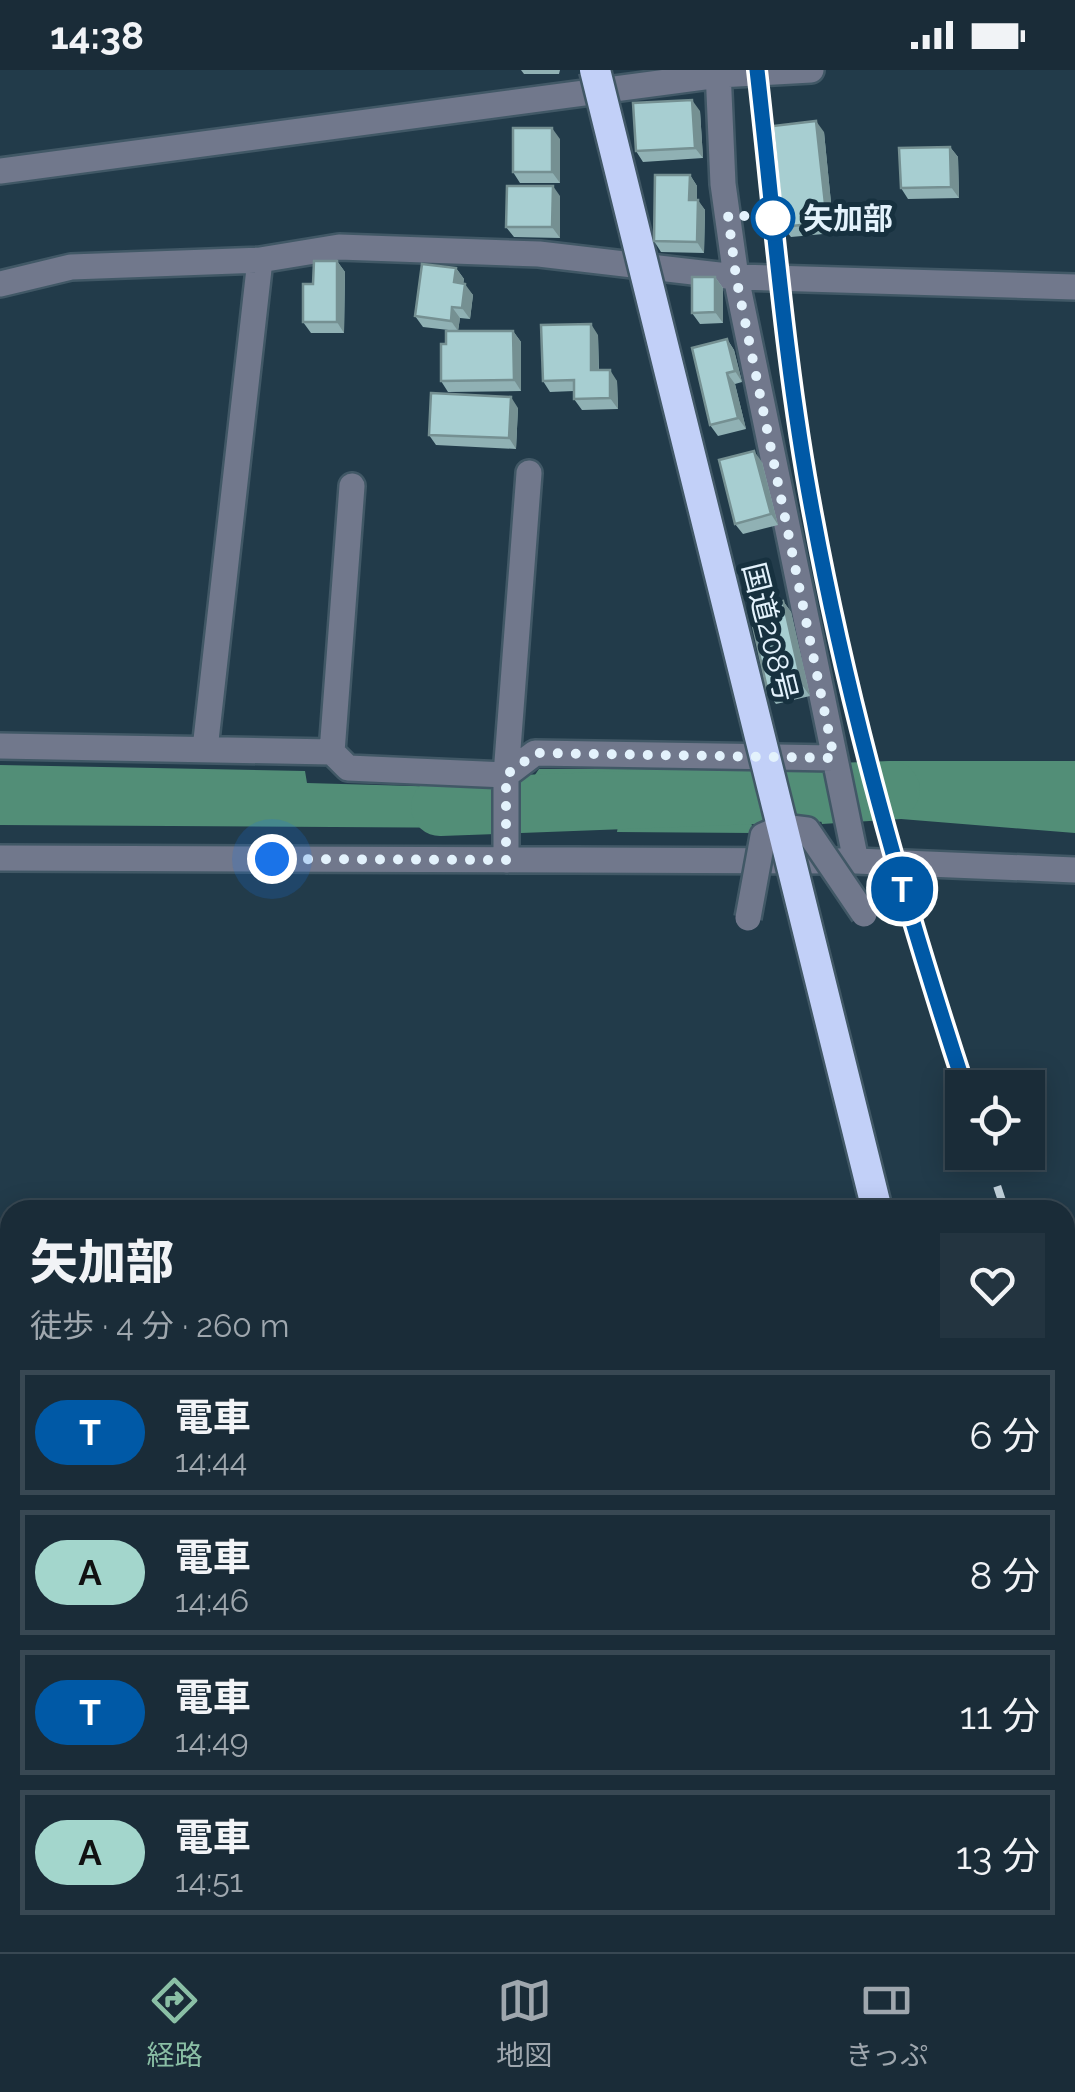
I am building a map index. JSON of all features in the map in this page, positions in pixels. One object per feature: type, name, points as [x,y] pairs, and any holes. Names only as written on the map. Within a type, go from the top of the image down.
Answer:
[{"type":"highway","name":"国道208号","points":[[594,70],[875,1200]]},
{"type":"street","points":[[0,171],[718,72],[811,70]]},
{"type":"street","points":[[718,72],[724,184],[736,277],[853,849]]},
{"type":"street","points":[[0,284],[71,266],[260,260],[339,246],[538,254],[736,277],[1075,288]]},
{"type":"street","points":[[205,750],[260,260]]},
{"type":"street","points":[[506,860],[506,775],[529,474]]},
{"type":"street","points":[[332,752],[352,486]]},
{"type":"street","points":[[0,746],[332,752],[348,768],[506,775],[536,753],[834,758]]},
{"type":"street","points":[[748,918],[764,836],[783,827],[807,830],[864,914]]},
{"type":"street","points":[[0,858],[506,860],[853,849],[1075,870]]},
{"type":"shaded area","points":[[891,761],[1075,761],[1075,833],[901,819],[822,824],[808,772]]},
{"type":"shaded area","points":[[0,765],[305,771],[307,783],[481,788],[491,798],[493,828],[0,825]]},
{"type":"shaded area","points":[[539,769],[736,769],[754,833],[617,832],[618,826],[524,825],[524,791]]},
{"type":"building","points":[[692,100],[695,148],[636,151],[633,103]]},
{"type":"building","points":[[816,121],[827,222],[783,227],[773,126]]},
{"type":"building","points":[[513,128],[552,128],[552,172],[513,172]]},
{"type":"building","points":[[950,147],[951,187],[901,188],[899,148]]},
{"type":"building","points":[[655,175],[690,175],[689,200],[698,200],[697,242],[654,241]]},
{"type":"building","points":[[507,186],[553,186],[552,227],[506,227]]},
{"type":"building","points":[[314,261],[337,261],[337,322],[303,322],[303,284],[313,284]]},
{"type":"building","points":[[422,264],[456,268],[454,282],[465,284],[462,308],[452,307],[451,321],[415,316]]},
{"type":"building","points":[[692,277],[715,277],[715,312],[692,313]]},
{"type":"building","points":[[591,324],[591,370],[610,370],[610,398],[574,399],[574,380],[543,381],[541,325]]},
{"type":"building","points":[[446,331],[513,331],[514,380],[441,381],[441,344],[446,344]]},
{"type":"building","points":[[727,339],[735,371],[727,373],[738,418],[710,425],[692,348]]},
{"type":"building","points":[[431,393],[511,397],[509,438],[429,435]]},
{"type":"building","points":[[754,451],[771,514],[735,524],[719,460]]},
{"type":"building","points":[[783,601],[802,685],[768,693],[749,608]]},
{"type":"waterway","points":[[440,807],[891,790]]},
{"type":"railway","points":[[757,70],[781,293],[813,515],[880,803],[959,1070]]},
{"type":"railway","points":[[992,1170],[1002,1200]]},
{"type":"train","name":"T","points":[[757,70],[794,403],[812,512],[848,689],[902,892],[959,1070]]},
{"type":"place","name":"矢加部","points":[[773,218]]},
{"type":"route","points":[[272,859],[506,860],[506,775],[536,753],[834,758],[736,277],[728,215],[773,218]]}]
